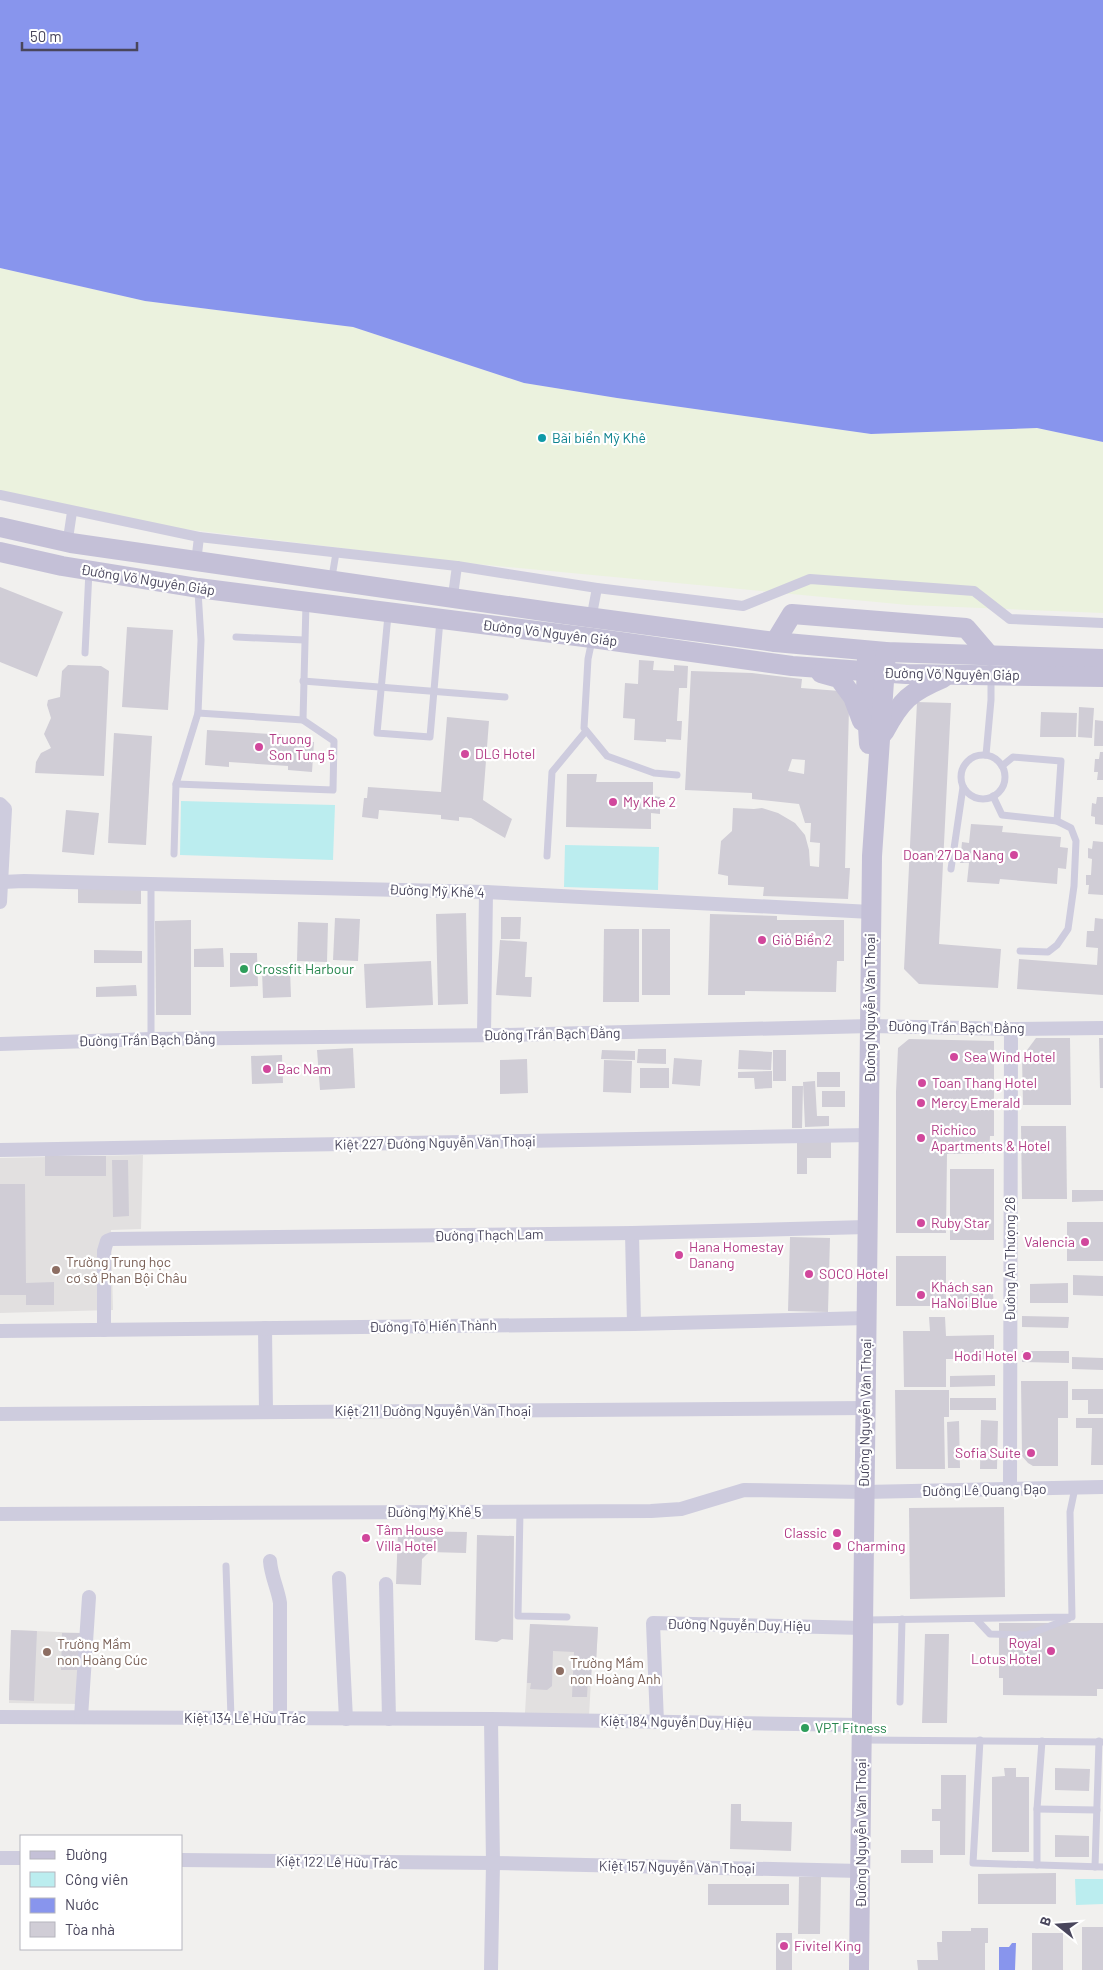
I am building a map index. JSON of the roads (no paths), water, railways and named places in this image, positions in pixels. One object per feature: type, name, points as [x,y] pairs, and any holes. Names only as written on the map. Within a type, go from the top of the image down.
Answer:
[{"type":"main road","name":"Đường Võ Nguyên Giáp","points":[[0,527],[90,546],[263,569],[557,613],[775,642],[877,651],[990,666],[1103,677]]},
{"type":"main road","name":"Đường Võ Nguyên Giáp","points":[[0,552],[89,571],[198,588],[440,618],[792,666],[950,675],[990,666],[1103,659]]},
{"type":"main road","name":"Đường Võ Nguyên Giáp","points":[[775,642],[792,614],[966,628],[990,666]]},
{"type":"main road","name":"Đường Nguyễn Văn Thoại","points":[[860,1970],[871,912],[875,672],[877,651]]},
{"type":"main road","points":[[792,666],[839,678],[853,697],[874,740],[896,709],[919,688],[950,675]]},
{"type":"street","points":[[0,495],[72,512],[200,537],[457,566],[597,588],[743,606],[810,578],[974,591],[1010,620],[1103,623]]},
{"type":"street","points":[[69,532],[72,512]]},
{"type":"street","points":[[197,554],[200,537]]},
{"type":"street","points":[[454,588],[457,566]]},
{"type":"street","points":[[593,609],[597,588]]},
{"type":"street","points":[[0,804],[5,809],[0,902]]},
{"type":"street","name":"Đường Mỹ Khê 4","points":[[2,882],[486,892],[871,912]]},
{"type":"street","points":[[484,1035],[486,892]]},
{"type":"street","name":"Đường Trần Bạch Đằng","points":[[0,1044],[152,1039],[484,1035],[871,1026],[1011,1029],[1103,1028]]},
{"type":"street","name":"Đường An Thượng 26","points":[[1010,1489],[1011,1029]]},
{"type":"street","name":"Kiệt 227 Đường Nguyễn Văn Thoại","points":[[0,1150],[870,1136]]},
{"type":"street","name":"Đường Thạch Lam","points":[[104,1330],[104,1251],[107,1241],[112,1239],[632,1233],[867,1227]]},
{"type":"street","points":[[632,1233],[634,1324]]},
{"type":"street","name":"Đường Tô Hiến Thành","points":[[0,1331],[634,1324],[866,1318]]},
{"type":"street","points":[[265,1328],[266,1412]]},
{"type":"street","name":"Kiệt 211 Đường Nguyễn Văn Thoại","points":[[0,1414],[867,1408]]},
{"type":"street","name":"Đường Lê Quang Đạo","points":[[864,1492],[1103,1487]]},
{"type":"street","name":"Đường Mỹ Khê 5","points":[[0,1514],[681,1509],[744,1490],[864,1492]]},
{"type":"street","points":[[270,1561],[272,1577],[279,1594],[280,1604],[280,1718]]},
{"type":"street","points":[[339,1578],[346,1718]]},
{"type":"street","points":[[386,1584],[389,1719]]},
{"type":"street","points":[[82,1717],[89,1597]]},
{"type":"street","name":"Đường Nguyễn Duy Hiệu","points":[[658,1722],[653,1623],[863,1624]]},
{"type":"street","name":"Kiệt 134 Lê Hữu Trác","points":[[0,1717],[491,1719]]},
{"type":"street","points":[[491,1719],[493,1863],[491,1970]]},
{"type":"street","name":"Kiệt 184 Nguyễn Duy Hiệu","points":[[491,1719],[658,1722],[862,1732]]},
{"type":"street","points":[[0,1858],[20,1858]]},
{"type":"street","name":"Kiệt 122 Lê Hữu Trác","points":[[182,1860],[493,1863]]},
{"type":"street","name":"Kiệt 157 Nguyễn Văn Thoại","points":[[493,1863],[861,1871]]},
{"type":"lane","points":[[333,571],[336,553]]},
{"type":"lane","points":[[84,654],[89,571]]},
{"type":"lane","points":[[174,854],[176,784],[198,713],[201,640],[198,588]]},
{"type":"lane","points":[[303,720],[306,602]]},
{"type":"lane","points":[[388,612],[377,733],[430,738],[440,618]]},
{"type":"lane","points":[[236,638],[304,640]]},
{"type":"lane","points":[[592,638],[588,659],[584,728],[607,756],[654,773],[677,775]]},
{"type":"lane","points":[[986,755],[991,700],[990,666]]},
{"type":"lane","points":[[303,681],[505,697]]},
{"type":"lane","points":[[176,784],[333,790],[334,742],[303,720],[198,713]]},
{"type":"lane","points":[[547,856],[552,772],[586,731]]},
{"type":"lane","points":[[951,869],[963,787],[961,774],[963,767],[973,757],[986,755],[993,757],[1002,766],[1004,780],[1002,786],[993,796],[980,799],[967,793],[963,787]]},
{"type":"lane","points":[[1002,766],[1013,757],[1061,761],[1057,821]]},
{"type":"lane","points":[[993,796],[1002,814],[1057,821],[1071,828],[1076,841],[1074,886],[1068,929],[1057,945],[1048,952],[1020,951]]},
{"type":"lane","points":[[151,884],[152,1039]]},
{"type":"lane","points":[[1072,1617],[1070,1512],[1075,1488]]},
{"type":"lane","points":[[520,1511],[518,1616],[567,1617]]},
{"type":"lane","points":[[226,1566],[231,1718]]},
{"type":"lane","points":[[863,1624],[902,1619],[1072,1617]]},
{"type":"lane","points":[[976,1619],[990,1634],[1027,1635],[1072,1617]]},
{"type":"lane","points":[[900,1702],[902,1619]]},
{"type":"lane","points":[[862,1732],[980,1740],[1101,1742],[1097,1810],[1099,1867],[973,1863],[980,1740]]},
{"type":"lane","points":[[1037,1865],[1037,1809],[1042,1740]]},
{"type":"lane","points":[[1037,1809],[1097,1810]]},
{"type":"water","points":[[0,0],[1103,0],[1103,442],[1037,428],[871,434],[617,398],[524,383],[353,327],[145,301],[0,268]]},
{"type":"water","points":[[1012,1943],[1016,1943],[1015,1970],[999,1970],[999,1947],[1009,1947]]},
{"type":"place","name":"Bãi biển Mỹ Khê","points":[[542,438]]},
{"type":"place","name":"Truong Son Tung 5","points":[[259,747]]},
{"type":"place","name":"DLG Hotel","points":[[465,754]]},
{"type":"place","name":"My Khe 2","points":[[613,802]]},
{"type":"place","name":"Doan 27 Da Nang","points":[[1014,855]]},
{"type":"place","name":"Gió Biển 2","points":[[762,940]]},
{"type":"place","name":"Crossfit Harbour","points":[[244,969]]},
{"type":"place","name":"Sea Wind Hotel","points":[[954,1057]]},
{"type":"place","name":"Bac Nam","points":[[267,1069]]},
{"type":"place","name":"Toan Thang Hotel","points":[[922,1083]]},
{"type":"place","name":"Mercy Emerald","points":[[921,1103]]},
{"type":"place","name":"Richico Apartments & Hotel","points":[[921,1138]]},
{"type":"place","name":"Ruby Star","points":[[921,1223]]},
{"type":"place","name":"Valencia","points":[[1085,1242]]},
{"type":"place","name":"Hana Homestay Danang","points":[[679,1255]]},
{"type":"place","name":"Trường Trung học cơ sở Phan Bội Châu","points":[[56,1270]]},
{"type":"place","name":"SOCO Hotel","points":[[809,1274]]},
{"type":"place","name":"Khách sạn HaNoi Blue","points":[[921,1295]]},
{"type":"place","name":"Hodi Hotel","points":[[1027,1356]]},
{"type":"place","name":"Sofia Suite","points":[[1031,1453]]},
{"type":"place","name":"Classic","points":[[837,1533]]},
{"type":"place","name":"Tâm House Villa Hotel","points":[[366,1538]]},
{"type":"place","name":"Charming","points":[[837,1546]]},
{"type":"place","name":"Royal Lotus Hotel","points":[[1051,1651]]},
{"type":"place","name":"Trường Mầm non Hoàng Cúc","points":[[47,1652]]},
{"type":"place","name":"Trường Mầm non Hoàng Anh","points":[[560,1671]]},
{"type":"place","name":"VPT Fitness","points":[[805,1728]]},
{"type":"place","name":"Fivitel King","points":[[784,1946]]}]
